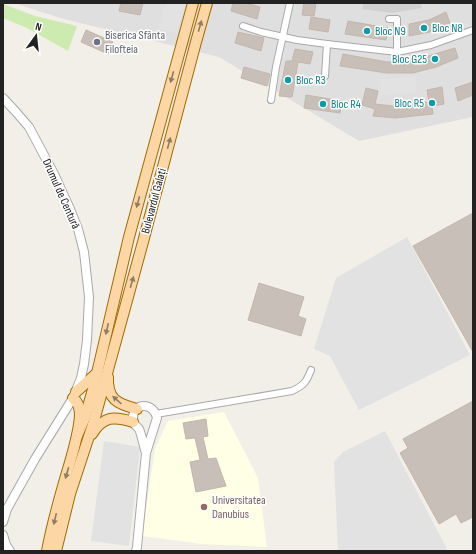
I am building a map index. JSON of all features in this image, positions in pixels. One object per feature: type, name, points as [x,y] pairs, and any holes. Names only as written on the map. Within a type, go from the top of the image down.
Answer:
[{"type":"main road","name":"Bulevardul Galați","points":[[77,436],[85,417],[94,386],[129,237],[193,3]]},
{"type":"main road","name":"Bulevardul Galați","points":[[52,549],[100,398],[207,3]]},
{"type":"main road","points":[[183,39],[196,42]]},
{"type":"main road","points":[[109,365],[108,381],[110,393],[120,404],[136,409]]},
{"type":"main road","points":[[52,549],[58,504],[77,436],[80,415],[74,395],[97,373]]},
{"type":"main road","points":[[88,439],[95,428],[108,419],[115,417],[136,425]]},
{"type":"street","points":[[271,100],[290,3]]},
{"type":"street","points":[[389,19],[397,19],[397,52]]},
{"type":"street","points":[[243,26],[261,32],[297,40],[397,52],[431,45],[473,30]]},
{"type":"street","points":[[325,76],[327,44]]},
{"type":"street","name":"Drumul de Centură","points":[[3,98],[29,127],[54,174],[70,209],[78,229],[84,252],[89,297],[87,340],[81,378],[74,395],[34,459],[10,503],[3,522]]},
{"type":"street","points":[[156,414],[292,391],[302,386],[307,381],[311,370]]},
{"type":"street","points":[[136,551],[146,453],[157,418],[154,410],[145,406],[136,409],[132,417],[146,453]]},
{"type":"street","points":[[136,425],[144,430],[150,429],[154,426]]},
{"type":"street","points":[[3,535],[6,545],[10,551]]},
{"type":"shaded area","points":[[14,3],[473,3],[473,117],[359,141],[219,57],[60,18]]},
{"type":"shaded area","points":[[166,3],[186,3],[177,33],[158,28]]},
{"type":"shaded area","points":[[364,3],[420,3],[422,8],[392,13],[362,9]]},
{"type":"shaded area","points":[[415,77],[417,93],[379,95],[381,79]]},
{"type":"shaded area","points":[[407,237],[470,355],[359,410],[330,356],[314,349],[336,278]]},
{"type":"shaded area","name":"Universitatea Danubius","points":[[224,412],[258,478],[267,547],[202,544],[142,536],[155,449],[168,421]]},
{"type":"shaded area","points":[[385,431],[446,547],[446,551],[338,551],[334,462],[343,452]]},
{"type":"shaded area","points":[[104,441],[140,447],[129,546],[91,541]]},
{"type":"green space","points":[[3,4],[35,16],[77,26],[68,51],[27,28],[3,18]]},
{"type":"building","points":[[121,3],[143,3],[140,15],[119,11]]},
{"type":"building","points":[[233,3],[246,3],[260,7],[257,19],[231,11]]},
{"type":"building","points":[[304,3],[316,3],[314,16],[302,15]]},
{"type":"building","name":"Bloc N8","points":[[446,12],[450,23],[430,32],[409,36],[409,24],[429,20]]},
{"type":"building","points":[[311,17],[330,20],[328,32],[309,29]]},
{"type":"building","name":"Bloc N9","points":[[348,21],[388,28],[386,40],[345,34]]},
{"type":"building","name":"Biserica Sfânta Filofteia","points":[[86,30],[113,42],[108,54],[81,42]]},
{"type":"building","points":[[238,32],[264,38],[261,51],[235,43]]},
{"type":"building","name":"Bloc G25","points":[[455,48],[458,58],[436,67],[413,73],[387,73],[340,66],[343,54],[387,62],[411,61]]},
{"type":"building","name":"Bloc R3","points":[[295,49],[313,52],[310,64],[298,62],[292,97],[279,96],[286,61],[292,61]]},
{"type":"building","points":[[244,67],[270,74],[267,86],[241,78]]},
{"type":"building","points":[[473,82],[473,95],[458,101],[455,88]]},
{"type":"building","name":"Bloc R5","points":[[442,87],[444,104],[432,106],[433,114],[395,118],[373,116],[375,109],[362,105],[366,88],[378,91],[375,104],[393,106],[429,102],[427,90]]},
{"type":"building","name":"Bloc R4","points":[[306,95],[342,101],[340,113],[304,108]]},
{"type":"building","points":[[473,213],[473,352],[413,246]]},
{"type":"building","points":[[259,283],[304,297],[298,316],[306,319],[301,336],[248,320]]},
{"type":"building","points":[[473,401],[473,517],[461,523],[456,514],[439,524],[400,453],[408,448],[403,439]]},
{"type":"building","points":[[206,419],[208,436],[203,437],[208,459],[216,458],[226,486],[196,492],[190,462],[200,460],[195,438],[186,439],[183,423]]},
{"type":"place","name":"Bloc N8","points":[[424,28]]},
{"type":"place","name":"Bloc N9","points":[[367,31]]},
{"type":"place","name":"Biserica Sfânta Filofteia","points":[[97,42]]},
{"type":"place","name":"Bloc G25","points":[[435,59]]},
{"type":"place","name":"Bloc R3","points":[[288,80]]},
{"type":"place","name":"Bloc R5","points":[[432,103]]},
{"type":"place","name":"Bloc R4","points":[[323,104]]},
{"type":"place","name":"Universitatea Danubius","points":[[204,507]]}]
